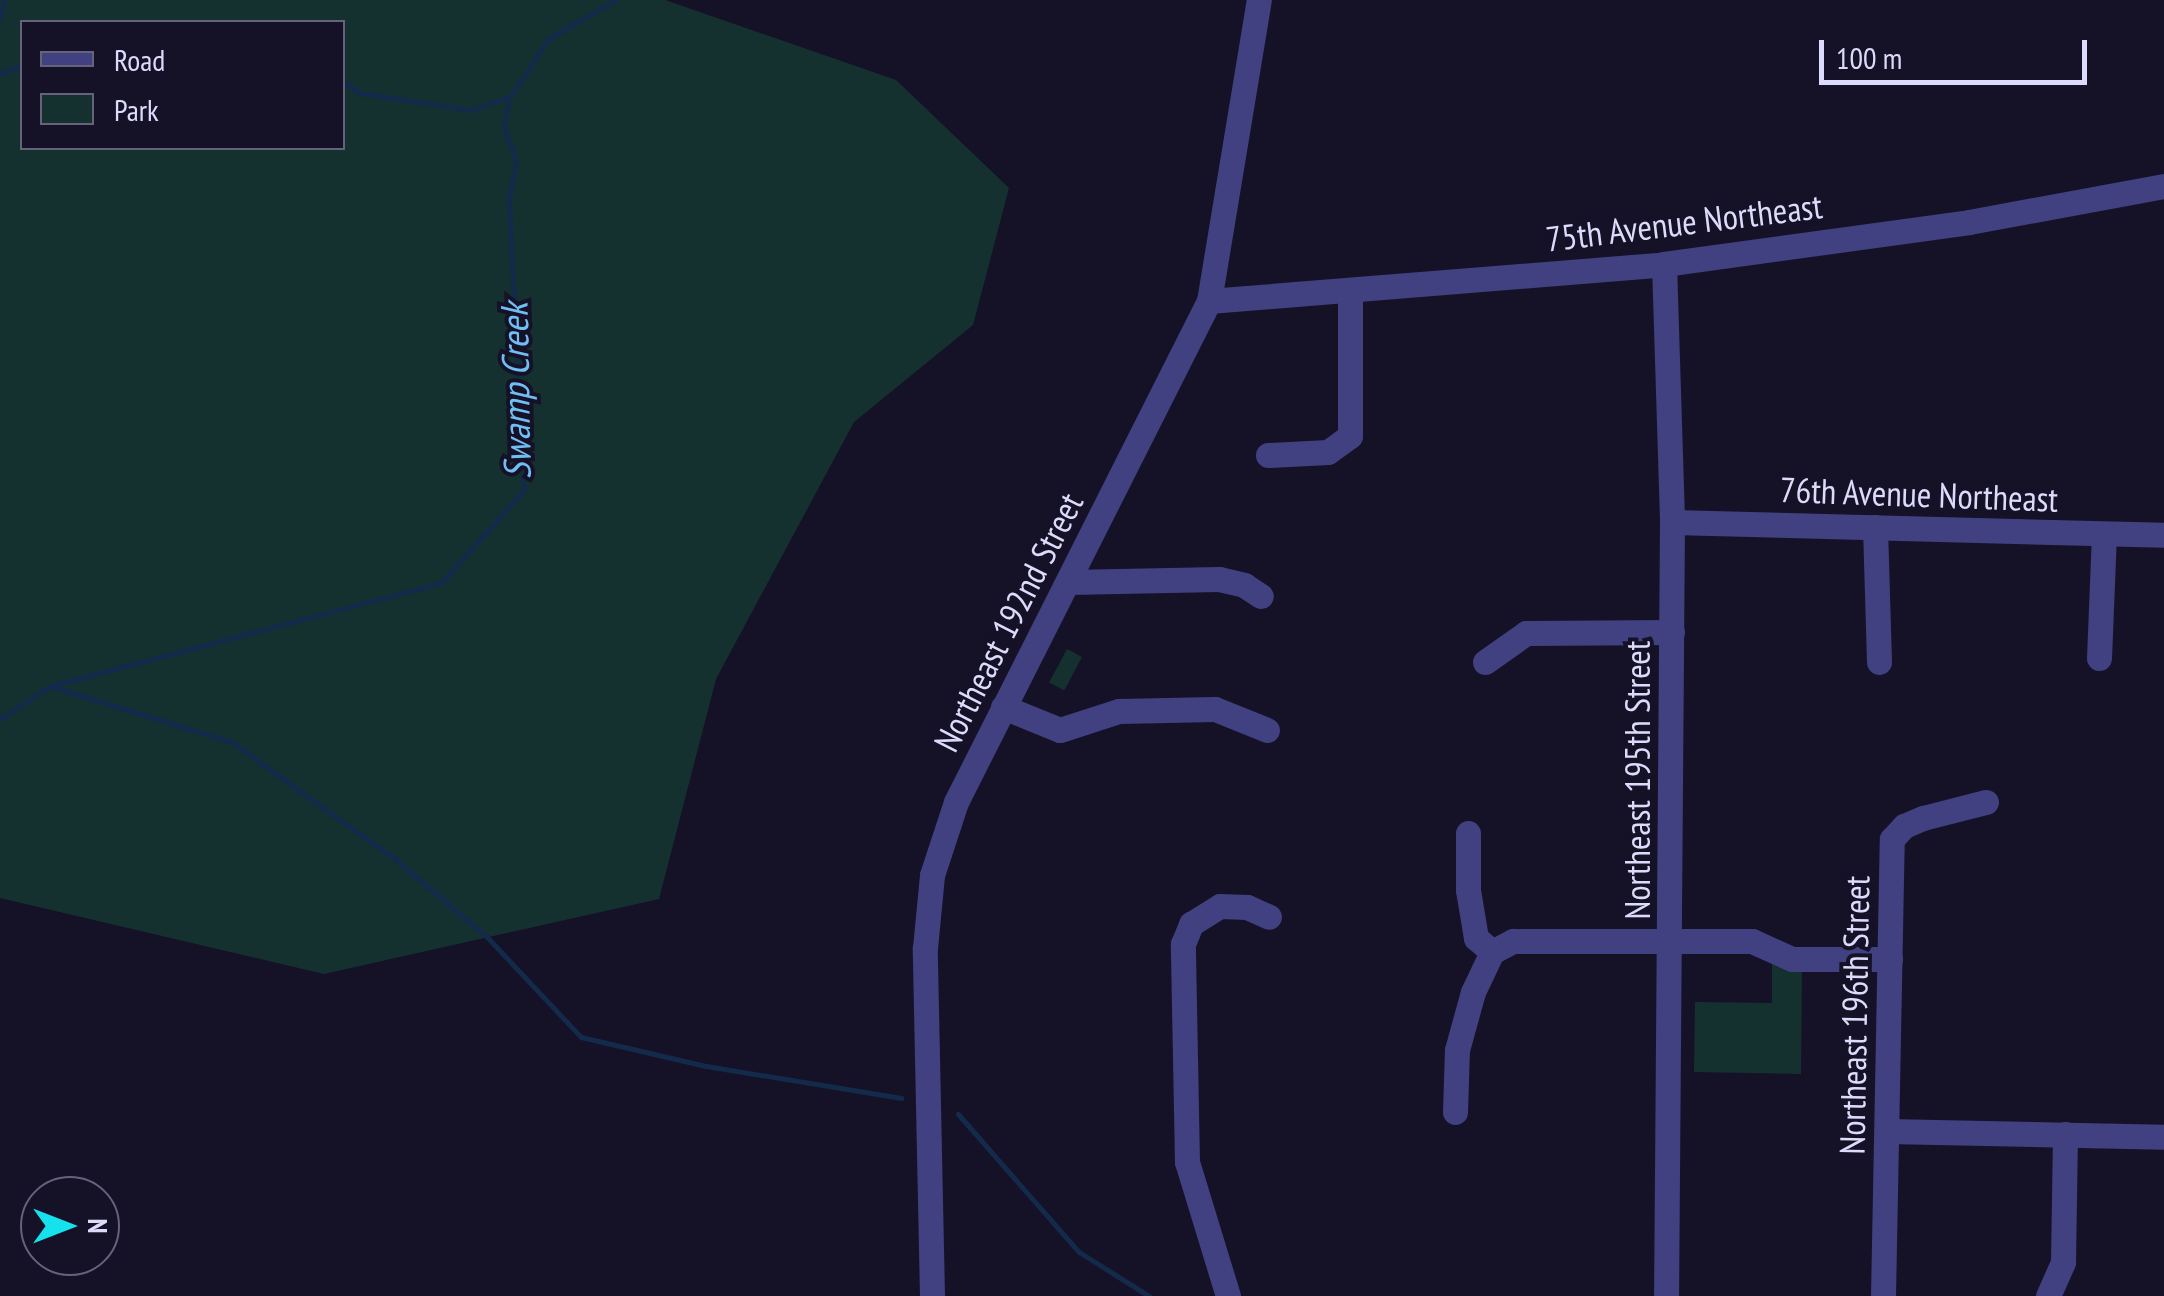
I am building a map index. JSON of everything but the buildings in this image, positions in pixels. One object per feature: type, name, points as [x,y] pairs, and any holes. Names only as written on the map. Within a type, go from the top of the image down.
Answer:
[{"type":"street","name":"Northeast 192nd Street","points":[[932,1296],[925,948],[932,875],[956,802],[1209,301],[1260,0]]},
{"type":"street","name":"75th Avenue Northeast","points":[[1209,301],[1664,264],[1969,222],[2164,186]]},
{"type":"street","name":"Northeast 195th Street","points":[[1664,264],[1672,522],[1672,940],[1666,1296]]},
{"type":"street","points":[[1268,455],[1328,452],[1350,436],[1350,290]]},
{"type":"street","name":"76th Avenue Northeast","points":[[1672,522],[2164,535]]},
{"type":"street","points":[[1875,528],[1879,662]]},
{"type":"street","points":[[2099,658],[2104,534]]},
{"type":"street","points":[[1069,582],[1219,579],[1244,584],[1261,596]]},
{"type":"street","points":[[1485,662],[1526,633],[1672,632]]},
{"type":"street","points":[[1003,707],[1060,730],[1119,711],[1215,709],[1268,730]]},
{"type":"street","name":"Northeast 196th Street","points":[[1882,1296],[1892,839],[1904,826],[1986,802]]},
{"type":"street","points":[[1468,833],[1468,890],[1476,938],[1492,952]]},
{"type":"street","points":[[1228,1296],[1188,1162],[1183,944],[1191,924],[1220,906],[1246,907],[1270,917]]},
{"type":"street","points":[[1454,1112],[1462,1028],[1492,952],[1528,938],[1752,941],[1792,958],[1890,958]]},
{"type":"street","points":[[1887,1131],[2164,1136]]},
{"type":"street","points":[[2048,1296],[2058,1283],[2063,1262],[2065,1134]]},
{"type":"green space","points":[[0,0],[665,0],[896,80],[1009,188],[973,325],[854,422],[716,679],[659,899],[324,974],[0,898]]},
{"type":"green space","points":[[1067,649],[1082,657],[1064,691],[1049,683]]},
{"type":"green space","points":[[1772,961],[1802,967],[1801,1074],[1694,1072],[1695,1002],[1772,1003]]},
{"type":"waterway","points":[[0,18],[4,0]]},
{"type":"waterway","name":"Swamp Creek","points":[[0,719],[50,686],[441,583],[524,490],[509,200],[516,160],[504,127],[509,99],[549,38],[616,0]]},
{"type":"waterway","points":[[0,74],[20,66]]},
{"type":"waterway","points":[[345,83],[360,93],[470,110],[509,97]]},
{"type":"waterway","points":[[53,687],[232,742],[396,860],[487,937],[581,1037],[706,1066],[901,1098]]},
{"type":"waterway","points":[[958,1114],[1079,1252],[1149,1296]]}]
